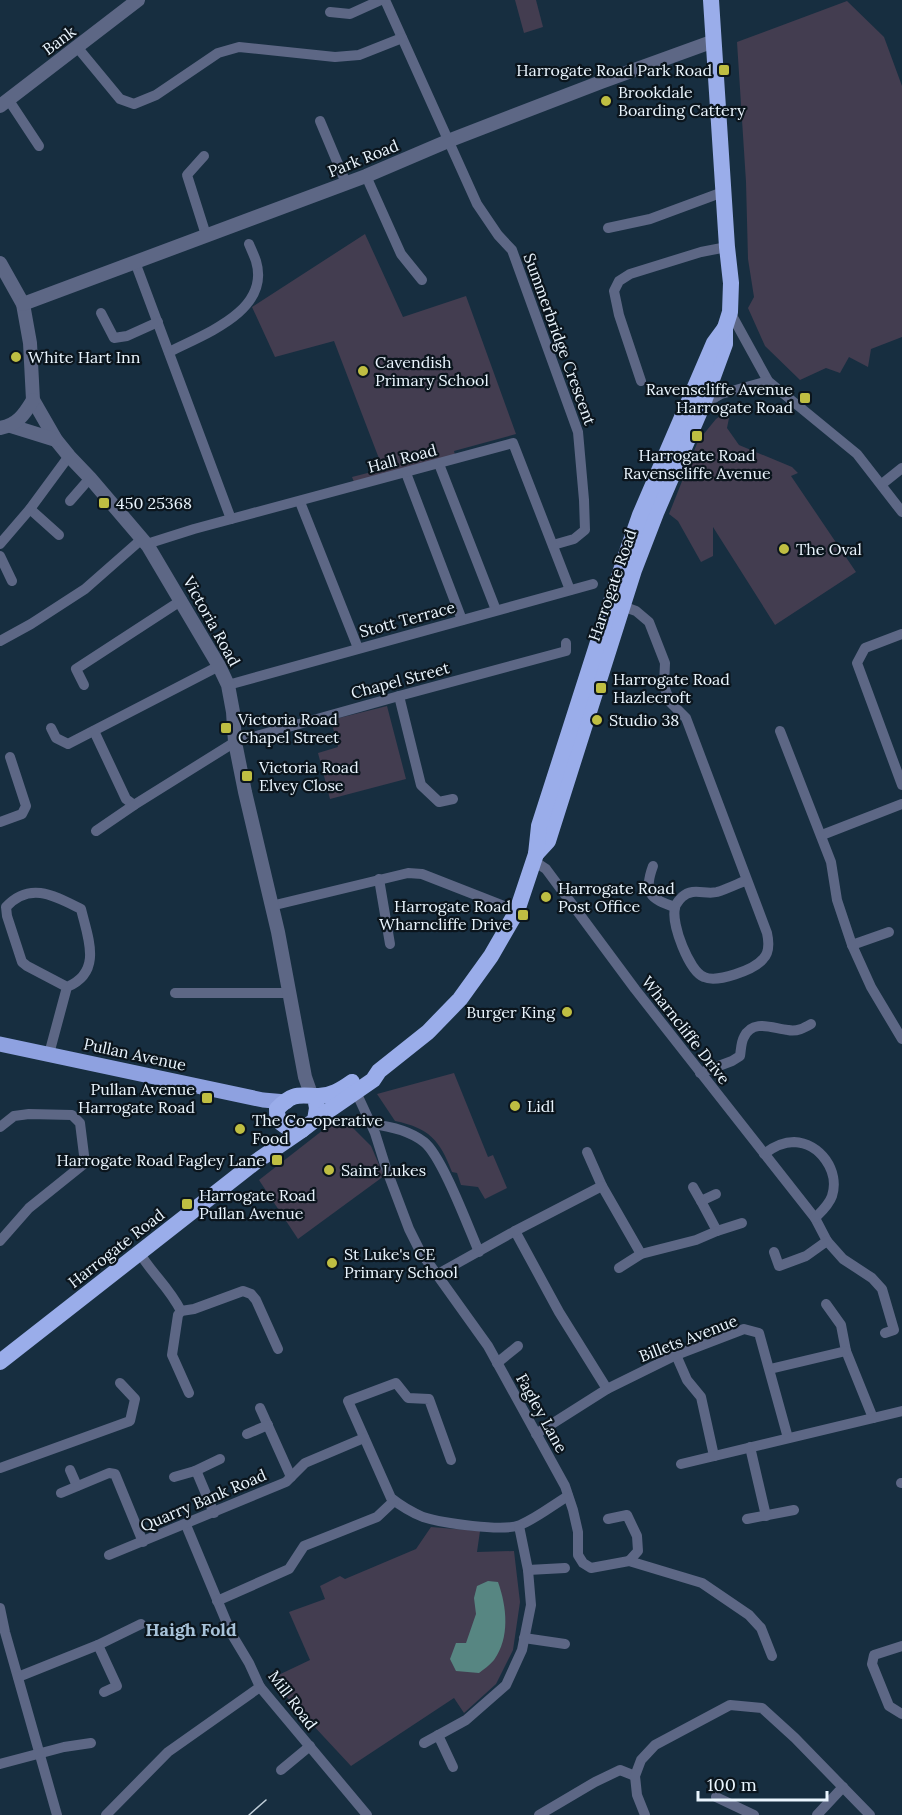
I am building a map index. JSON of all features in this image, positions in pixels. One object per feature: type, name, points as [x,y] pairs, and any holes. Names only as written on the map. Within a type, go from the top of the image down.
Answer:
[{"type":"highway","name":"Harrogate Road","points":[[535,858],[548,841],[622,606],[656,513],[703,404],[725,344],[731,283],[711,0]]},
{"type":"highway","name":"Harrogate Road","points":[[0,1362],[254,1163],[308,1125],[348,1093],[366,1073],[379,1071],[429,1032],[460,999],[491,956],[517,911],[535,858],[539,826],[625,558],[684,411],[714,343],[728,320]]},
{"type":"highway","name":"Harrogate Road","points":[[280,1105],[313,1095],[348,1093]]},
{"type":"highway","points":[[280,1105],[285,1127],[308,1125],[317,1108],[313,1095]]},
{"type":"highway","points":[[254,1163],[272,1142],[280,1105]]},
{"type":"main road","name":"Pullan Avenue","points":[[0,1044],[280,1105]]},
{"type":"street","name":"Bank","points":[[4,103],[138,0]]},
{"type":"street","points":[[330,12],[350,14],[383,0],[448,141]]},
{"type":"street","points":[[77,47],[120,99],[134,104],[156,95],[219,53],[238,46],[335,57],[359,55],[402,38]]},
{"type":"street","name":"Park Road","points":[[23,303],[366,176],[448,141],[714,41]]},
{"type":"street","points":[[4,103],[39,146]]},
{"type":"street","points":[[321,121],[346,183]]},
{"type":"street","name":"Summerbridge Crescent","points":[[448,141],[477,204],[498,235],[512,250],[578,432],[584,490],[585,530],[574,539],[553,545]]},
{"type":"street","points":[[204,156],[187,176],[206,235]]},
{"type":"street","points":[[366,176],[400,255],[422,280]]},
{"type":"street","points":[[608,228],[650,219],[723,192]]},
{"type":"street","points":[[169,352],[217,328],[246,308],[255,294],[258,280],[257,263],[249,244]]},
{"type":"street","points":[[640,381],[619,315],[614,291],[619,281],[630,274],[701,252],[727,247]]},
{"type":"street","points":[[135,262],[231,519]]},
{"type":"street","name":"Victoria Road","points":[[0,263],[23,303],[30,342],[33,400],[56,440],[146,542],[182,600],[228,685],[235,742],[251,821],[291,993],[305,1077],[313,1095]]},
{"type":"street","points":[[101,313],[114,338],[128,336],[158,322]]},
{"type":"street","points":[[728,320],[768,381],[857,454],[902,512]]},
{"type":"street","points":[[684,411],[721,394],[768,381]]},
{"type":"street","points":[[5,427],[24,415],[33,400]]},
{"type":"street","points":[[5,427],[56,440]]},
{"type":"street","name":"Hall Road","points":[[0,641],[31,624],[84,589],[146,542],[513,443],[570,590]]},
{"type":"street","points":[[0,544],[30,509],[69,456]]},
{"type":"street","points":[[439,464],[496,610]]},
{"type":"street","points":[[882,484],[902,468]]},
{"type":"street","points":[[406,473],[462,620]]},
{"type":"street","points":[[70,501],[90,478]]},
{"type":"street","points":[[300,502],[358,648]]},
{"type":"street","points":[[30,509],[59,535]]},
{"type":"street","points":[[0,556],[12,580]]},
{"type":"street","name":"Stott Terrace","points":[[228,685],[593,584]]},
{"type":"street","points":[[84,686],[76,669],[182,600]]},
{"type":"street","points":[[622,606],[636,611],[649,622],[658,642],[665,663],[664,686],[670,702],[686,718],[767,933],[769,946],[765,958],[758,964],[714,980],[702,977],[690,964],[675,923],[675,907],[682,896],[696,890],[714,893],[747,880]]},
{"type":"street","points":[[902,634],[864,648],[857,663],[902,785]]},
{"type":"street","name":"Chapel Street","points":[[96,831],[235,742],[566,651],[566,643]]},
{"type":"street","points":[[51,728],[56,738],[68,744],[219,666]]},
{"type":"street","points":[[399,696],[421,785],[439,802],[453,799]]},
{"type":"street","points":[[94,731],[126,799],[135,804]]},
{"type":"street","points":[[780,731],[822,835],[831,862],[837,900],[852,945],[871,987],[902,1039]]},
{"type":"street","points":[[0,822],[22,814],[26,806],[10,757]]},
{"type":"street","points":[[822,835],[902,804]]},
{"type":"street","name":"Wharncliffe Drive","points":[[535,858],[546,869],[700,1073],[815,1218],[827,1240],[843,1259],[872,1278],[882,1289],[894,1330],[885,1333]]},
{"type":"street","points":[[654,866],[648,879],[651,896],[657,902],[675,907]]},
{"type":"street","points":[[271,906],[408,873],[422,874],[517,911]]},
{"type":"street","points":[[379,879],[390,944]]},
{"type":"street","points":[[35,892],[44,892],[81,909],[91,955],[88,970],[79,982],[67,987],[22,962],[7,916],[6,907],[14,899],[35,892]]},
{"type":"street","points":[[852,945],[889,932]]},
{"type":"street","points":[[49,1054],[67,987]]},
{"type":"street","points":[[175,993],[291,993]]},
{"type":"street","points":[[700,1073],[740,1056],[743,1038],[748,1031],[757,1026],[797,1030],[811,1024]]},
{"type":"street","points":[[280,1105],[305,1077]]},
{"type":"street","points":[[348,1093],[369,1119],[426,1143],[442,1168],[479,1252]]},
{"type":"street","name":"Fagley Lane","points":[[348,1093],[369,1119],[409,1229],[436,1275],[488,1346],[568,1496],[578,1532],[578,1555],[583,1563],[591,1568],[629,1561],[702,1583],[730,1601],[761,1628],[772,1656]]},
{"type":"street","points":[[0,1127],[14,1116],[72,1115],[80,1123],[85,1163],[29,1208],[0,1241]]},
{"type":"street","points":[[764,1154],[782,1144],[801,1143],[810,1146],[827,1160],[834,1183],[832,1196],[826,1207],[815,1218]]},
{"type":"street","points":[[587,1152],[602,1186],[641,1254]]},
{"type":"street","points":[[436,1275],[602,1186]]},
{"type":"street","points":[[693,1187],[717,1231]]},
{"type":"street","points":[[701,1201],[716,1194]]},
{"type":"street","points":[[619,1268],[641,1254],[696,1240],[742,1223]]},
{"type":"street","points":[[515,1231],[559,1312],[607,1389]]},
{"type":"street","points":[[774,1252],[779,1266],[806,1256],[827,1240]]},
{"type":"street","points":[[139,1252],[173,1294],[181,1311]]},
{"type":"street","points":[[189,1393],[172,1355],[178,1315],[181,1311],[194,1309],[243,1292],[251,1294],[256,1300],[278,1349]]},
{"type":"street","points":[[826,1304],[841,1325],[846,1351],[873,1418]]},
{"type":"street","name":"Billets Avenue","points":[[536,1434],[607,1389],[676,1355],[744,1329],[759,1333],[788,1438]]},
{"type":"street","points":[[497,1363],[518,1346]]},
{"type":"street","points":[[770,1369],[846,1351]]},
{"type":"street","points":[[676,1355],[687,1380],[701,1396],[714,1456]]},
{"type":"street","points":[[0,1468],[130,1421],[135,1399],[120,1383]]},
{"type":"street","points":[[451,1461],[429,1399],[408,1398],[396,1383],[348,1401],[384,1485],[394,1501],[425,1518],[461,1525],[501,1528],[519,1526],[568,1496]]},
{"type":"street","points":[[260,1408],[291,1477]]},
{"type":"street","points":[[681,1464],[902,1411]]},
{"type":"street","points":[[247,1434],[268,1425]]},
{"type":"street","name":"Quarry Bank Road","points":[[109,1555],[286,1482],[305,1463],[364,1438]]},
{"type":"street","points":[[750,1448],[766,1516]]},
{"type":"street","points":[[174,1477],[220,1460]]},
{"type":"street","points":[[70,1470],[77,1486]]},
{"type":"street","points":[[195,1471],[214,1513]]},
{"type":"street","points":[[60,1493],[109,1473],[115,1474],[143,1542]]},
{"type":"street","points":[[217,1601],[289,1569],[304,1546],[377,1517],[394,1501]]},
{"type":"street","points":[[747,1519],[794,1510]]},
{"type":"street","points":[[608,1519],[627,1515],[637,1536],[638,1551],[629,1561]]},
{"type":"street","name":"Mill Road","points":[[186,1525],[231,1633],[260,1687],[367,1815]]},
{"type":"street","points":[[424,1743],[466,1720],[506,1685],[522,1650],[531,1605],[528,1570],[519,1526]]},
{"type":"street","points":[[528,1570],[566,1568]]},
{"type":"street","points":[[0,1608],[2,1632],[18,1677],[57,1815]]},
{"type":"street","points":[[18,1677],[98,1645],[141,1624]]},
{"type":"street","points":[[524,1638],[565,1644]]},
{"type":"street","points":[[98,1645],[117,1686],[104,1692]]},
{"type":"street","points":[[902,1646],[874,1655],[872,1664],[889,1706],[902,1714]]},
{"type":"street","points":[[106,1815],[168,1752],[260,1687]]},
{"type":"street","points":[[645,1815],[637,1795],[635,1776],[641,1760],[655,1745],[730,1705],[762,1708],[795,1738],[870,1815]]},
{"type":"street","points":[[438,1735],[453,1767]]},
{"type":"street","points":[[0,1764],[64,1747],[91,1743]]},
{"type":"street","points":[[281,1770],[310,1746]]},
{"type":"street","points":[[545,1814],[620,1770],[635,1776]]},
{"type":"street","points":[[817,1815],[843,1787]]},
{"type":"street","points":[[716,1797],[754,1815]]},
{"type":"shaded area","points":[[515,0],[536,0],[543,27],[524,33]]},
{"type":"shaded area","points":[[847,1],[884,37],[902,86],[902,337],[871,349],[868,367],[849,357],[840,373],[826,368],[800,380],[765,346],[748,308],[754,297],[748,259],[746,182],[737,42]]},
{"type":"shaded area","points":[[365,234],[403,317],[466,296],[516,434],[454,451],[455,455],[354,482],[352,477],[383,469],[334,341],[275,357],[252,307]]},
{"type":"shaded area","name":"The Oval","points":[[731,408],[727,428],[739,445],[792,467],[798,473],[791,476],[856,572],[775,625],[713,527],[713,556],[701,562],[678,521],[669,514],[698,441],[716,419]]},
{"type":"shaded area","points":[[387,706],[406,779],[330,799],[318,753],[338,747],[331,720]]},
{"type":"shaded area","points":[[454,1073],[488,1157],[493,1155],[507,1188],[485,1199],[478,1187],[461,1185],[457,1173],[452,1172],[443,1152],[432,1137],[417,1127],[395,1121],[377,1094]]},
{"type":"shaded area","points":[[341,1116],[371,1146],[384,1176],[298,1239],[259,1180]]},
{"type":"shaded area","points":[[431,1527],[480,1531],[477,1552],[514,1551],[520,1602],[513,1650],[496,1684],[464,1713],[454,1698],[351,1766],[270,1679],[310,1660],[289,1612],[325,1599],[320,1586],[340,1576],[345,1579],[416,1549]]},
{"type":"shaded area","points":[[488,1581],[498,1582],[501,1592],[505,1612],[503,1642],[494,1660],[479,1673],[456,1671],[450,1659],[456,1643],[466,1643],[476,1614],[474,1598],[477,1586]]},
{"type":"tram line","points":[[249,1815],[266,1800]]},
{"type":"place","name":"Harrogate Road Park Road","points":[[724,70]]},
{"type":"place","name":"Brookdale Boarding Cattery","points":[[606,101]]},
{"type":"place","name":"White Hart Inn","points":[[16,357]]},
{"type":"place","name":"Cavendish Primary School","points":[[363,371]]},
{"type":"place","name":"Ravenscliffe Avenue Harrogate Road","points":[[805,398]]},
{"type":"place","name":"Harrogate Road Ravenscliffe Avenue","points":[[697,436]]},
{"type":"place","name":"450 25368","points":[[104,503]]},
{"type":"place","name":"The Oval","points":[[784,549]]},
{"type":"place","name":"Harrogate Road Hazlecroft","points":[[601,688]]},
{"type":"place","name":"Studio 38","points":[[597,720]]},
{"type":"place","name":"Victoria Road Chapel Street","points":[[226,728]]},
{"type":"place","name":"Victoria Road Elvey Close","points":[[247,776]]},
{"type":"place","name":"Harrogate Road Post Office","points":[[546,897]]},
{"type":"place","name":"Harrogate Road Wharncliffe Drive","points":[[523,915]]},
{"type":"place","name":"Burger King","points":[[567,1012]]},
{"type":"place","name":"Pullan Avenue Harrogate Road","points":[[207,1098]]},
{"type":"place","name":"Lidl","points":[[515,1106]]},
{"type":"place","name":"The Co-operative Food","points":[[240,1129]]},
{"type":"place","name":"Harrogate Road Fagley Lane","points":[[277,1160]]},
{"type":"place","name":"Saint Lukes","points":[[329,1170]]},
{"type":"place","name":"Harrogate Road Pullan Avenue","points":[[187,1204]]},
{"type":"place","name":"St Luke's CE Primary School","points":[[332,1263]]},
{"type":"district","name":"Haigh Fold","points":[[191,1630]]}]
